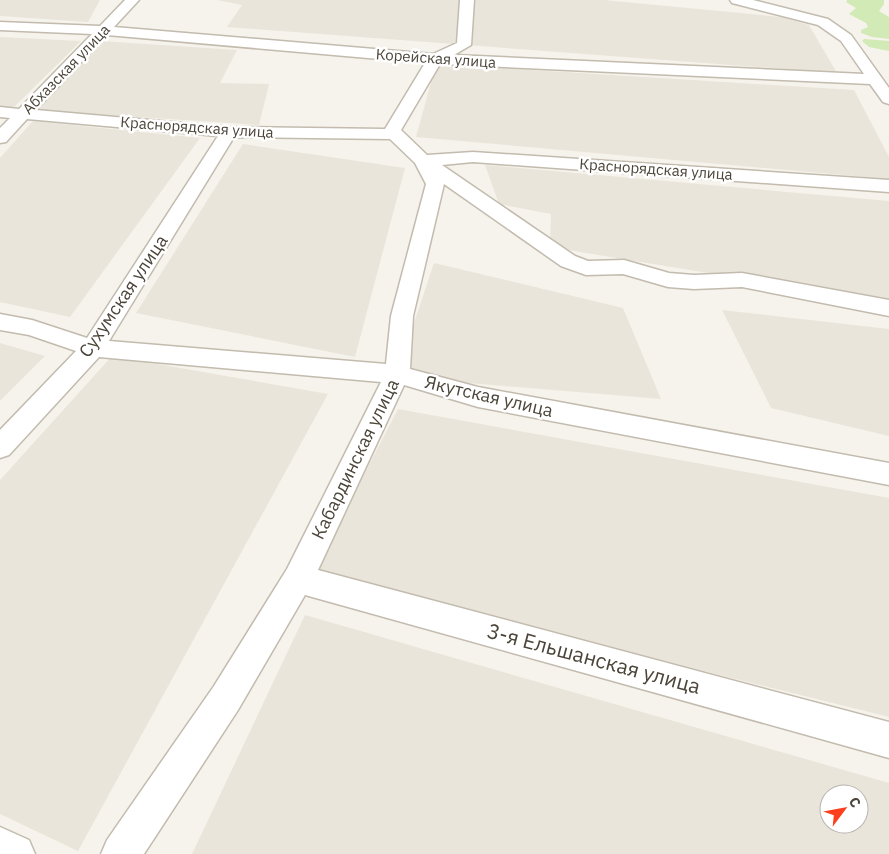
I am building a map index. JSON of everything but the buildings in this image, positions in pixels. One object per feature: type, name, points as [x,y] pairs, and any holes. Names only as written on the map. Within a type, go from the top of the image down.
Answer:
[{"type":"street","name":"Абхазская улица","points":[[0,138],[132,0]]},
{"type":"street","points":[[395,134],[392,131],[435,59],[464,45],[467,0]]},
{"type":"street","points":[[737,0],[823,22],[846,38],[873,79],[889,99]]},
{"type":"street","name":"Корейская улица","points":[[0,26],[102,30],[435,59],[873,79]]},
{"type":"street","name":"Краснорядская улица","points":[[0,112],[228,132],[395,134]]},
{"type":"street","name":"Сухумская улица","points":[[0,448],[93,348],[228,132]]},
{"type":"street","name":"Кабардинская улица","points":[[121,854],[226,698],[298,578],[397,374],[402,316],[435,184],[424,161],[395,134]]},
{"type":"street","name":"Краснорядская улица","points":[[424,161],[473,156],[889,186]]},
{"type":"street","points":[[424,161],[568,261],[586,268],[624,268],[668,280],[694,282],[742,280],[889,308]]},
{"type":"street","name":"Якутская улица","points":[[0,322],[32,328],[93,348],[397,374],[478,397],[889,474]]},
{"type":"street","name":"3-я Ельшанская улица","points":[[298,578],[889,740]]},
{"type":"street","points":[[0,847],[15,854]]},
{"type":"shaded area","points":[[0,0],[100,0],[88,22],[0,16]]},
{"type":"shaded area","points":[[217,0],[604,0],[781,17],[809,25],[837,73],[227,27],[242,5]]},
{"type":"shaded area","points":[[0,37],[81,41],[12,109],[0,108]]},
{"type":"shaded area","points":[[101,41],[237,50],[220,83],[269,84],[259,125],[33,110]]},
{"type":"shaded area","points":[[436,64],[854,90],[889,157],[889,179],[416,137]]},
{"type":"shaded area","points":[[33,121],[200,138],[70,317],[0,302],[0,158]]},
{"type":"shaded area","points":[[243,144],[405,168],[355,357],[136,313]]},
{"type":"shaded area","points":[[485,165],[889,201],[889,303],[550,247],[551,214],[499,204]]},
{"type":"shaded area","points":[[434,263],[623,308],[661,399],[396,377]]},
{"type":"shaded area","points":[[722,310],[889,329],[889,436],[771,408]]},
{"type":"shaded area","points":[[0,343],[45,356],[0,401]]},
{"type":"shaded area","points":[[112,356],[328,394],[78,851],[0,814],[0,480]]},
{"type":"shaded area","points":[[398,409],[889,498],[889,717],[312,574]]},
{"type":"shaded area","points":[[305,615],[889,783],[889,854],[192,854]]},
{"type":"green space","points":[[847,0],[884,0],[884,4],[879,11],[889,17],[889,39],[872,37],[861,33],[861,30],[868,27],[866,23],[849,14],[856,8],[846,2]]},
{"type":"green space","points":[[864,39],[889,41],[889,51],[869,47],[862,41]]}]
